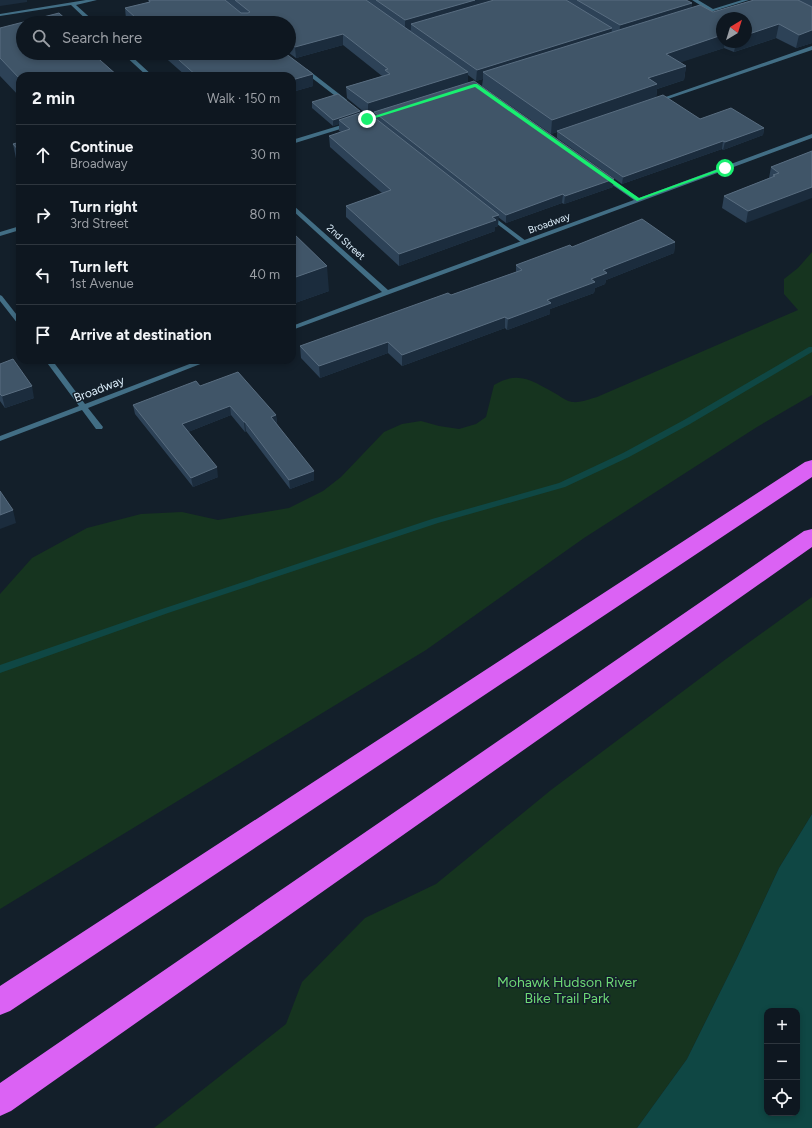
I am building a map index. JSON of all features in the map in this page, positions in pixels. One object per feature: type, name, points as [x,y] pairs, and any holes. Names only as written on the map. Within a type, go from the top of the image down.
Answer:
[{"type":"highway","points":[[0,1002],[812,467]]},
{"type":"highway","points":[[0,1101],[812,536]]},
{"type":"street","points":[[0,15],[95,0]]},
{"type":"street","points":[[694,0],[713,11]]},
{"type":"street","points":[[698,15],[747,0]]},
{"type":"street","points":[[72,4],[85,16]]},
{"type":"street","points":[[647,104],[812,48]]},
{"type":"street","points":[[133,60],[146,72]]},
{"type":"street","points":[[302,67],[349,105]]},
{"type":"street","points":[[296,141],[352,124]]},
{"type":"street","name":"Broadway","points":[[296,326],[812,136]]},
{"type":"street","points":[[599,173],[638,200]]},
{"type":"street","name":"2nd Street","points":[[296,210],[387,292]]},
{"type":"street","points":[[487,213],[524,242]]},
{"type":"street","points":[[0,234],[16,229]]},
{"type":"street","points":[[0,297],[16,318]]},
{"type":"street","points":[[51,364],[99,427]]},
{"type":"street","name":"Broadway","points":[[0,439],[195,364]]},
{"type":"green space","points":[[812,252],[812,395],[757,427],[584,538],[426,650],[0,909],[0,594],[32,558],[87,528],[141,514],[182,512],[218,520],[289,508],[323,491],[341,477],[384,432],[402,424],[421,421],[459,429],[476,424],[486,417],[494,385],[503,380],[520,378],[534,382],[572,402],[597,397],[798,310],[784,294],[784,279],[798,268]]},
{"type":"green space","name":"Mohawk Hudson River Bike Trail Park","points":[[812,597],[812,814],[779,868],[737,958],[687,1059],[637,1128],[154,1128],[286,1024],[302,982],[365,918],[436,884],[551,790],[726,659]]},
{"type":"shaded area","points":[[812,814],[812,1128],[637,1128],[687,1059],[737,958],[779,868]]},
{"type":"building","points":[[149,0],[225,0],[241,13],[248,13],[250,12],[235,0],[366,0],[468,72],[368,103],[346,87],[390,74],[385,70],[388,69],[343,34],[296,47],[296,16],[134,16],[125,8],[150,2]]},
{"type":"building","points":[[376,0],[475,0],[405,20]]},
{"type":"building","points":[[494,0],[566,0],[612,28],[477,70],[411,24]]},
{"type":"building","points":[[577,0],[686,0],[692,3],[620,25]]},
{"type":"building","points":[[754,0],[798,0],[812,7],[812,30],[799,35],[779,24],[752,33],[752,12],[716,12],[716,37],[666,54],[686,66],[648,78],[657,84],[552,120],[483,72],[700,5],[713,12]]},
{"type":"building","points":[[59,13],[62,16],[47,16]]},
{"type":"building","points":[[16,24],[16,60],[100,60],[113,72],[16,72],[16,75],[0,58],[0,28]]},
{"type":"building","points":[[179,60],[294,60],[313,74],[296,79],[296,72],[192,72]]},
{"type":"building","points":[[474,81],[614,179],[565,196],[563,194],[506,215],[374,112]]},
{"type":"building","points":[[338,94],[360,111],[333,120],[312,102]]},
{"type":"building","points":[[663,95],[700,119],[731,108],[764,128],[623,177],[557,131]]},
{"type":"building","points":[[366,111],[499,215],[492,217],[496,220],[399,254],[346,206],[391,190],[329,136],[350,129],[339,120]]},
{"type":"building","points":[[812,151],[812,187],[748,211],[724,196],[775,176],[773,175],[779,173],[771,167]]},
{"type":"building","points":[[642,219],[675,242],[603,270],[607,273],[591,279],[595,282],[547,300],[551,303],[508,319],[505,317],[402,355],[388,342],[319,366],[300,346],[448,293],[451,295],[522,270],[516,265],[570,245],[572,247]]},
{"type":"building","points":[[296,236],[327,266],[296,277]]},
{"type":"building","points":[[13,359],[32,386],[2,396],[0,394],[0,364]]},
{"type":"building","points":[[238,372],[276,415],[271,417],[314,471],[289,480],[245,422],[230,406],[182,424],[217,467],[191,478],[133,405],[196,381],[200,386]]},
{"type":"building","points":[[0,491],[13,510],[0,515]]},
{"type":"waterway","points":[[0,669],[165,611],[435,521],[562,485],[626,455],[687,422],[812,349]]},
{"type":"route","points":[[367,119],[476,85],[638,200],[725,168]]}]
